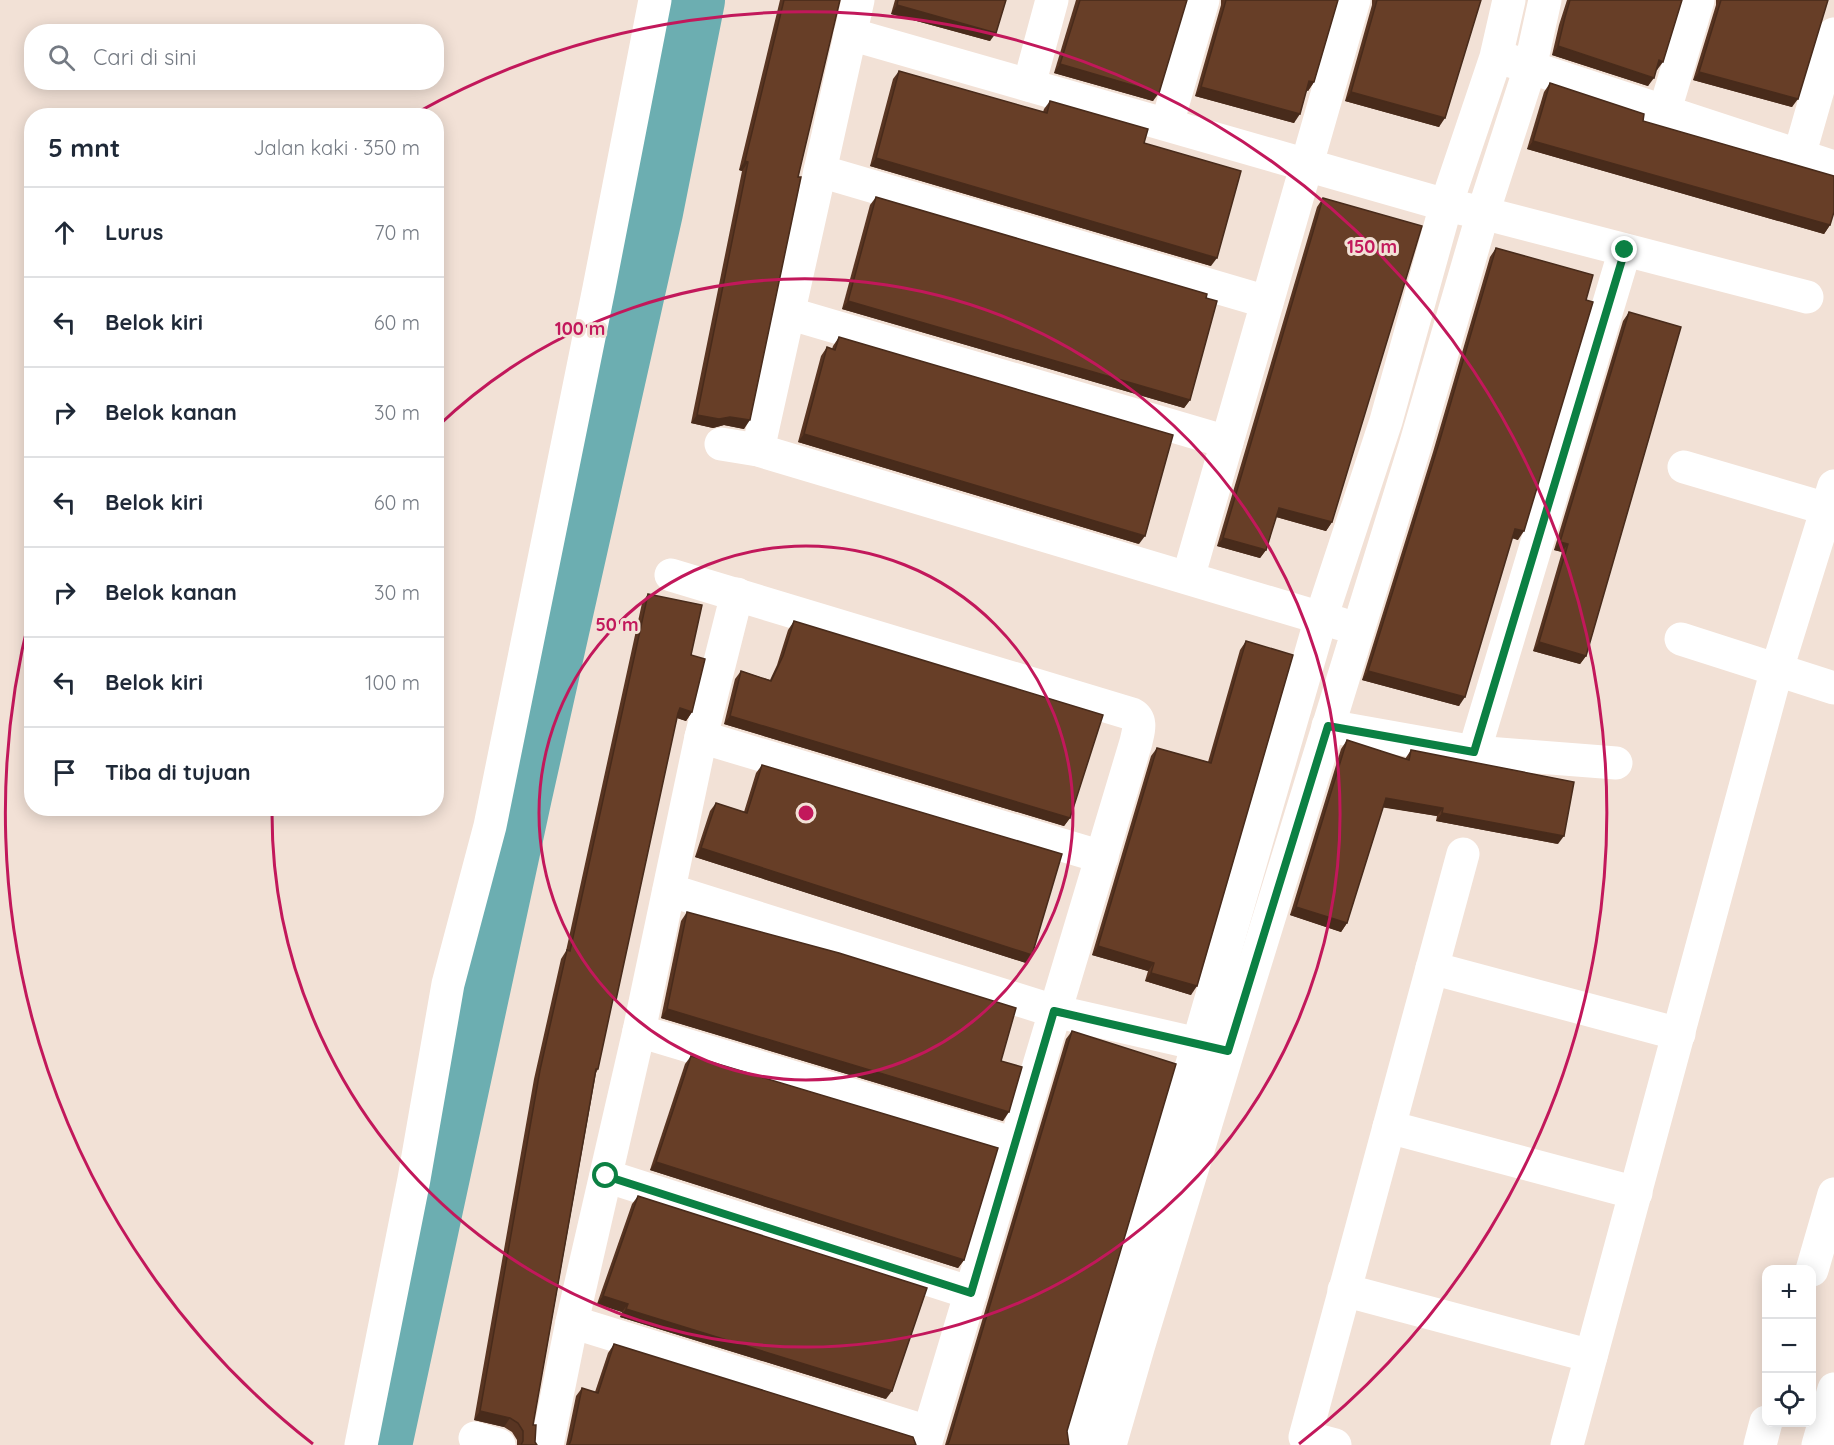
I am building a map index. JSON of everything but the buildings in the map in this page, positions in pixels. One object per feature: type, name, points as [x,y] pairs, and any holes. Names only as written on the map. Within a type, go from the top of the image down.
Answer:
[{"type":"street","points":[[361,1445],[414,1179],[448,984],[492,814],[655,0]]},
{"type":"street","points":[[758,450],[858,0]]},
{"type":"street","points":[[1029,85],[1052,0]]},
{"type":"street","points":[[1167,124],[1203,0]]},
{"type":"street","points":[[1188,578],[1354,0]]},
{"type":"street","points":[[1110,1445],[1138,1348],[1321,618],[1386,422],[1446,205],[1496,57],[1509,0]]},
{"type":"street","points":[[1079,1445],[1213,1047],[1328,726],[1415,446],[1483,213],[1530,68],[1545,0]]},
{"type":"street","points":[[1664,113],[1698,0]]},
{"type":"street","points":[[850,33],[1446,205],[1807,297]]},
{"type":"street","points":[[1799,156],[1834,34]]},
{"type":"street","points":[[1496,57],[1834,167]]},
{"type":"street","points":[[820,171],[1267,302]]},
{"type":"street","points":[[1474,752],[1625,250]]},
{"type":"street","points":[[788,313],[1227,442]]},
{"type":"street","points":[[721,444],[758,450],[1357,628]]},
{"type":"street","points":[[1567,1445],[1778,669],[1831,497],[1684,467]]},
{"type":"street","points":[[572,1322],[927,1438],[1139,731],[1136,716],[671,575]]},
{"type":"street","points":[[547,1445],[572,1322],[639,1031],[701,737],[737,594]]},
{"type":"street","points":[[1681,639],[1834,688]]},
{"type":"street","points":[[1328,726],[1474,752],[1616,763]]},
{"type":"street","points":[[701,737],[1101,857]]},
{"type":"street","points":[[1335,1445],[1305,1437],[1463,854]]},
{"type":"street","points":[[669,890],[1054,1011],[1213,1047]]},
{"type":"street","points":[[1432,968],[1679,1034]]},
{"type":"street","points":[[639,1031],[1015,1144]]},
{"type":"street","points":[[1389,1127],[1636,1193]]},
{"type":"street","points":[[606,1176],[971,1293]]},
{"type":"street","points":[[1813,1265],[1834,1194]]},
{"type":"street","points":[[1344,1290],[1591,1356]]},
{"type":"street","points":[[1818,1445],[1834,1389]]},
{"type":"street","points":[[1760,1445],[1765,1427]]},
{"type":"green space","points":[[658,0],[692,0],[598,447],[380,1445],[361,1445]]},
{"type":"waterway","points":[[380,1445],[520,796],[651,212],[693,0]]},
{"type":"route","points":[[606,1176],[971,1293],[1054,1011],[1228,1051],[1328,726],[1474,752],[1625,250]]}]
